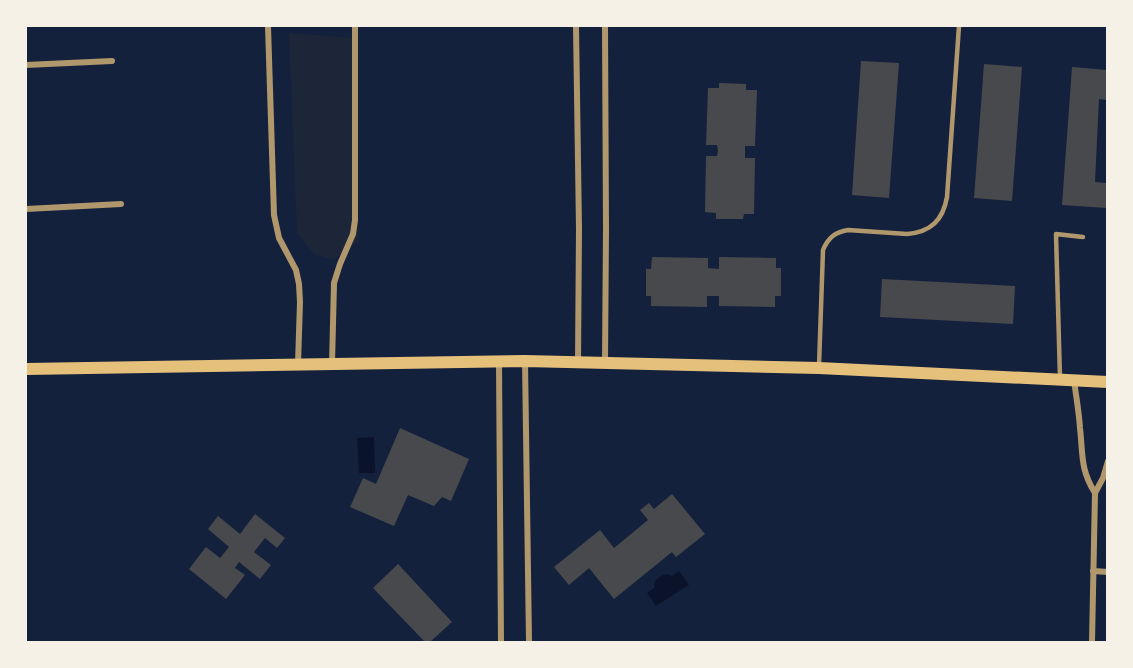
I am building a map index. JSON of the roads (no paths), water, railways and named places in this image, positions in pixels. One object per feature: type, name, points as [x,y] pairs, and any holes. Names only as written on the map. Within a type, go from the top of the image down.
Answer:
[{"type":"main road","points":[[26,369],[525,361],[819,368],[1107,381]]},
{"type":"street","points":[[268,26],[274,215],[279,238],[296,270],[299,284],[298,364]]},
{"type":"street","points":[[332,364],[334,283],[354,234],[355,220],[355,26]]},
{"type":"street","points":[[576,26],[578,362]]},
{"type":"street","points":[[605,26],[605,362]]},
{"type":"street","points":[[26,65],[112,61]]},
{"type":"street","points":[[26,209],[121,204]]},
{"type":"street","points":[[525,361],[529,642]]},
{"type":"street","points":[[499,362],[501,642]]},
{"type":"street","points":[[1074,379],[1082,465],[1095,493]]},
{"type":"street","points":[[1092,642],[1095,493],[1103,478],[1107,461]]},
{"type":"street","points":[[1093,571],[1107,572]]},
{"type":"lane","points":[[819,368],[826,243],[831,237],[848,230],[917,233],[933,224],[945,207],[958,26]]},
{"type":"lane","points":[[1060,379],[1056,234],[1083,237]]}]
